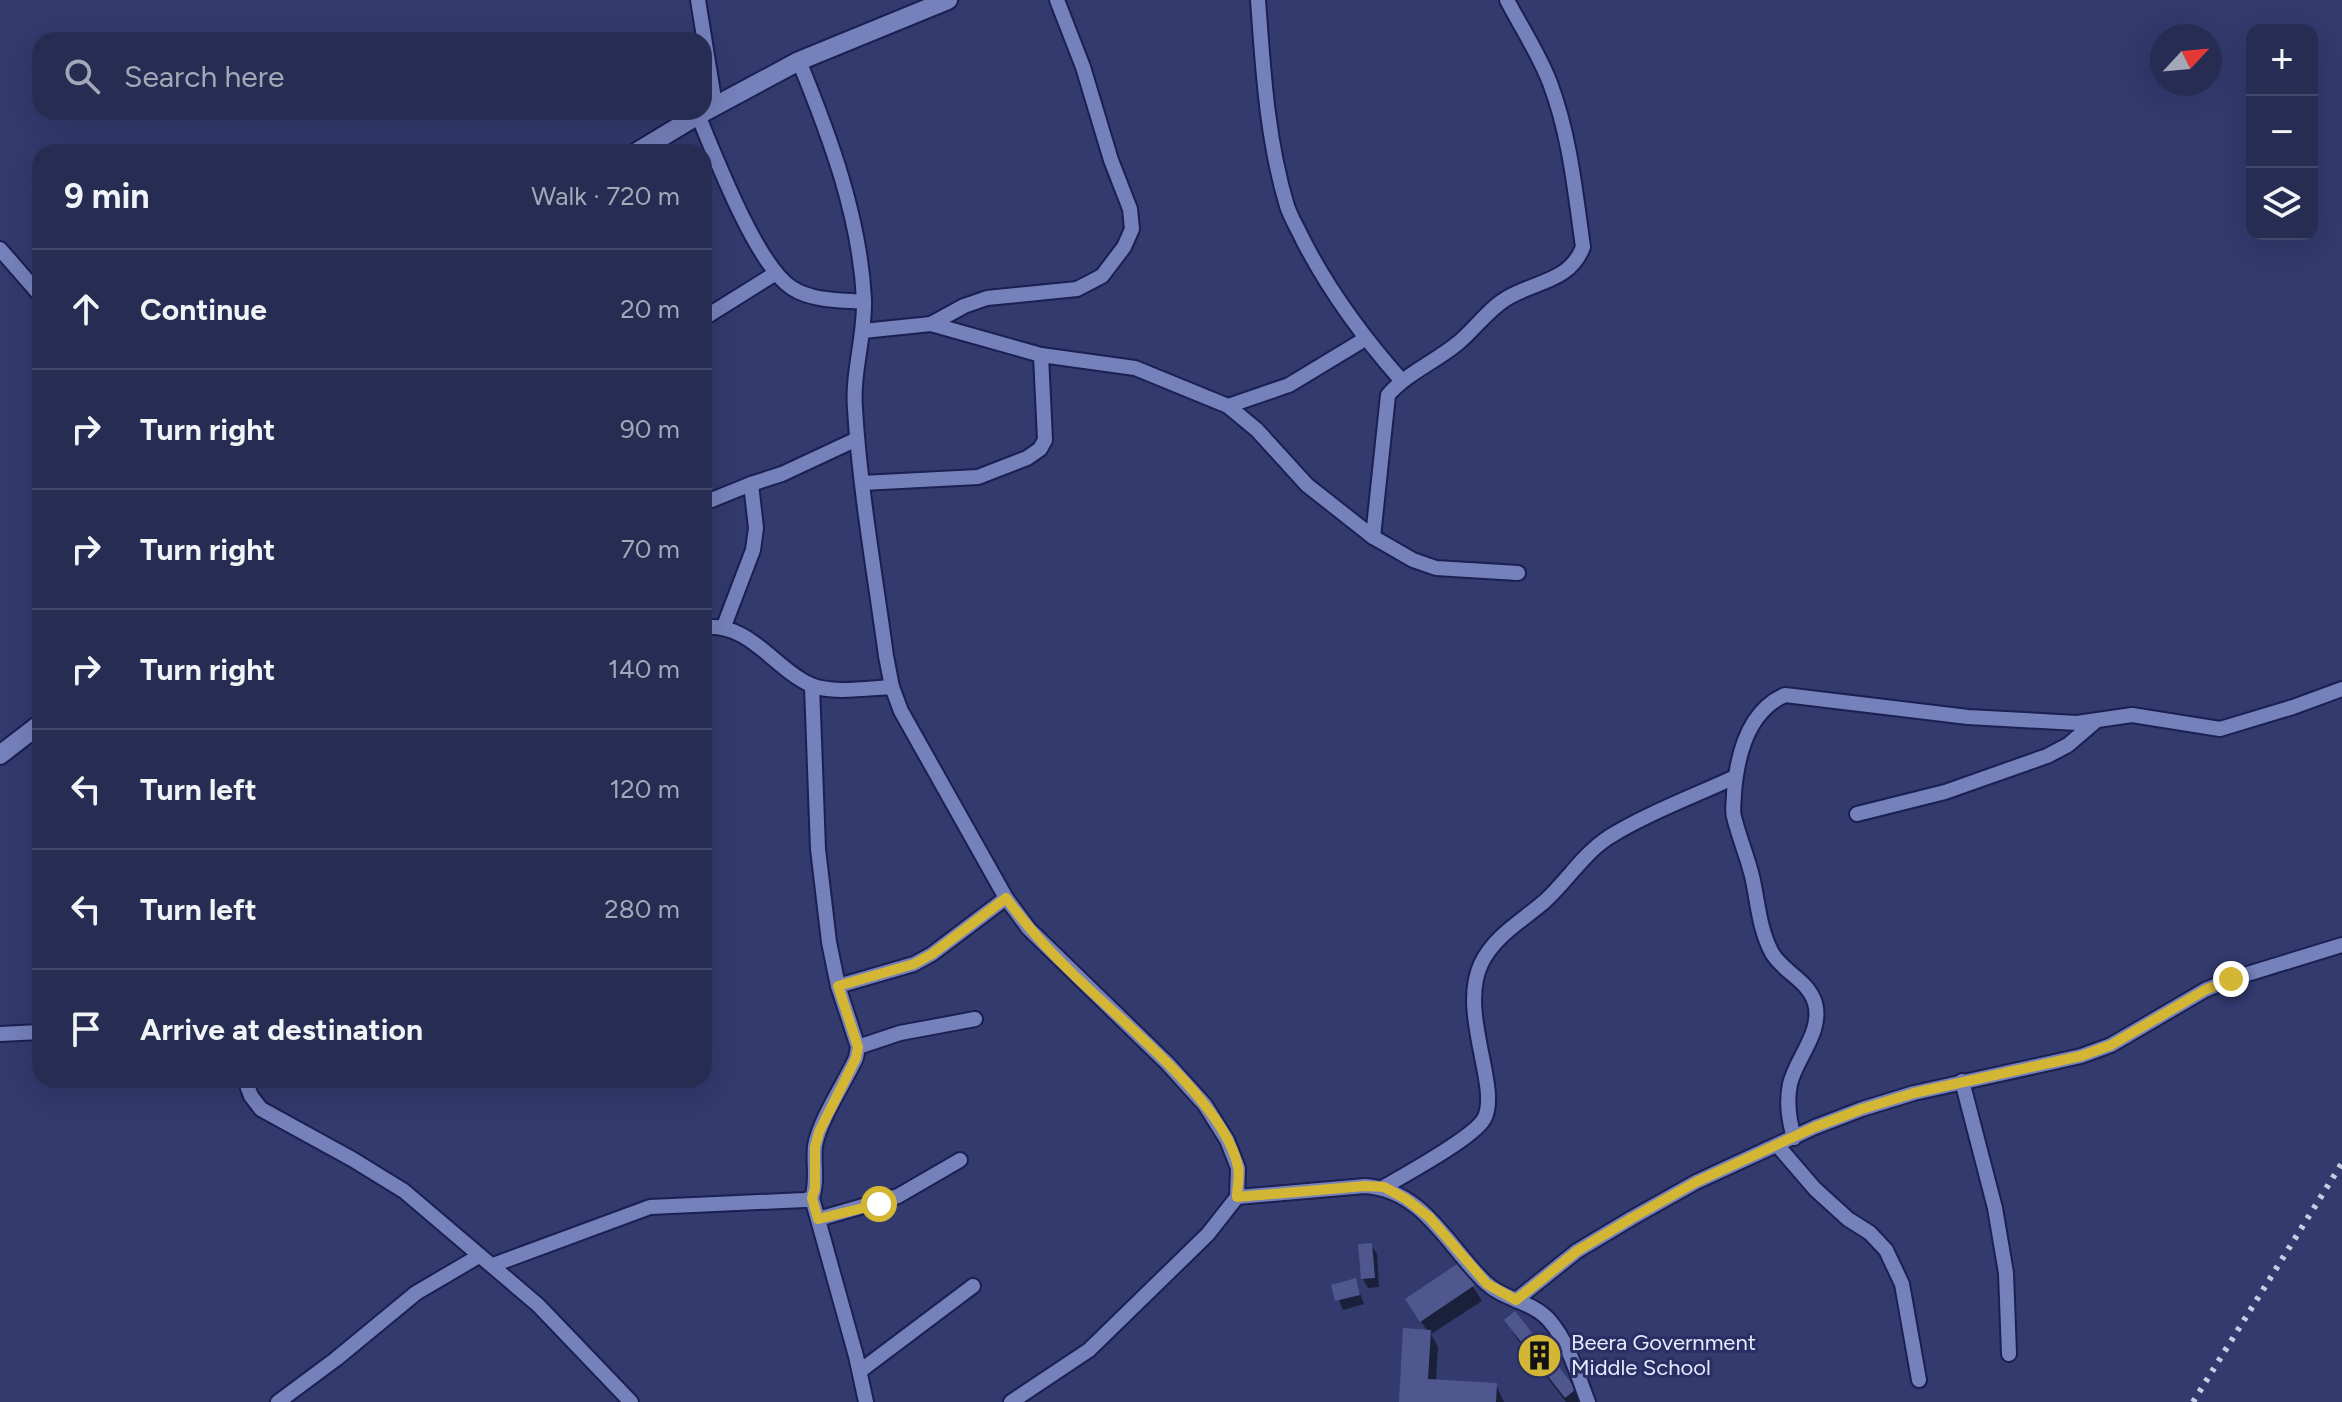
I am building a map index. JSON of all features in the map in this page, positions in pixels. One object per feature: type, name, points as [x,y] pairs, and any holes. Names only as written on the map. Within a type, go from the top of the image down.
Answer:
[{"type":"street","points":[[698,0],[700,32]]},
{"type":"street","points":[[712,107],[799,61],[948,0]]},
{"type":"street","points":[[931,324],[964,306],[987,298],[1077,289],[1102,276],[1124,247],[1132,229],[1130,209],[1111,160],[1083,67],[1057,0]]},
{"type":"street","points":[[1258,0],[1263,74],[1288,209],[1315,263],[1365,339],[1401,380]]},
{"type":"street","points":[[1373,537],[1388,395],[1401,380],[1458,343],[1507,298],[1570,269],[1579,259],[1583,247],[1570,149],[1558,109],[1549,80],[1507,0]]},
{"type":"street","points":[[799,61],[827,130],[860,258],[864,302],[854,403],[857,439],[892,687],[901,711],[1006,898],[1029,929],[1168,1064],[1205,1105],[1227,1140],[1238,1168],[1237,1197],[1208,1234],[1089,1350],[1011,1402]]},
{"type":"street","points":[[650,144],[690,120]]},
{"type":"street","points":[[708,120],[744,221],[776,273],[789,287],[804,294],[864,302]]},
{"type":"street","points":[[0,249],[32,286]]},
{"type":"street","points":[[712,313],[776,273]]},
{"type":"street","points":[[863,331],[931,324],[1041,355],[1135,368],[1228,406],[1257,430],[1307,485],[1373,537],[1413,560],[1436,568],[1518,573]]},
{"type":"street","points":[[1228,406],[1289,385],[1365,339]]},
{"type":"street","points":[[862,483],[978,477],[1027,458],[1040,449],[1045,440],[1041,355]]},
{"type":"street","points":[[712,500],[782,474],[857,439]]},
{"type":"street","points":[[724,626],[753,550],[756,528],[751,484]]},
{"type":"street","points":[[712,627],[724,626],[740,633],[812,686],[845,689],[892,687]]},
{"type":"street","points":[[812,686],[818,849],[829,942],[838,986],[858,1047],[856,1058],[819,1132],[812,1198],[866,1402]]},
{"type":"street","points":[[1794,1138],[1787,1102],[1791,1081],[1813,1028],[1815,1004],[1807,986],[1786,970],[1773,954],[1763,932],[1746,850],[1733,815],[1740,753],[1765,708],[1785,695],[1968,717],[2077,723],[2132,715],[2220,729],[2342,689]]},
{"type":"street","points":[[1857,814],[1945,792],[2034,761],[2068,745],[2096,720]]},
{"type":"street","points":[[0,755],[32,730]]},
{"type":"street","points":[[1384,1187],[1457,1142],[1484,1120],[1489,1101],[1472,1008],[1479,966],[1495,942],[1545,901],[1576,866],[1607,838],[1735,777]]},
{"type":"street","points":[[838,986],[914,964],[1006,898]]},
{"type":"street","points":[[1516,1300],[1577,1251],[1632,1218],[1696,1182],[1794,1138],[1862,1109],[1962,1081],[2081,1056],[2111,1045],[2205,990],[2261,967],[2342,945]]},
{"type":"street","points":[[858,1047],[900,1033],[975,1019]]},
{"type":"street","points":[[0,1034],[32,1032]]},
{"type":"street","points":[[1962,1081],[1995,1208],[2006,1273],[2009,1354]]},
{"type":"street","points":[[248,1088],[261,1109],[404,1191],[538,1305],[631,1402]]},
{"type":"street","points":[[1778,1146],[1815,1189],[1848,1219],[1870,1233],[1886,1250],[1902,1284],[1919,1380]]},
{"type":"street","points":[[818,1219],[898,1196],[960,1160]]},
{"type":"street","points":[[1237,1197],[1365,1186],[1384,1187],[1406,1199],[1429,1217],[1487,1284],[1536,1308],[1549,1320],[1569,1350],[1588,1402]]},
{"type":"street","points":[[493,1265],[650,1207],[812,1198]]},
{"type":"street","points":[[278,1402],[416,1293],[479,1256]]},
{"type":"street","points":[[860,1371],[973,1286]]},
{"type":"building","points":[[1372,1243],[1375,1278],[1361,1279],[1358,1244]]},
{"type":"building","points":[[1460,1262],[1475,1285],[1420,1322],[1405,1299]]},
{"type":"building","points":[[1356,1278],[1360,1295],[1335,1301],[1331,1285]]},
{"type":"building","name":"Beera Government Middle School","points":[[1515,1311],[1576,1389],[1565,1398],[1504,1320]]},
{"type":"building","points":[[1403,1328],[1431,1330],[1428,1379],[1497,1383],[1496,1402],[1399,1402]]},
{"type":"railway","points":[[2193,1402],[2342,1163]]},
{"type":"place","name":"Beera Government Middle School","points":[[1540,1355]]},
{"type":"route","points":[[879,1204],[818,1219],[812,1198],[819,1132],[856,1058],[858,1047],[838,986],[914,964],[1006,898],[1029,929],[1071,973],[1168,1064],[1205,1105],[1227,1140],[1238,1168],[1237,1197],[1384,1187],[1429,1217],[1487,1284],[1516,1300],[1577,1251],[1632,1218],[1696,1182],[1815,1127],[1914,1093],[2081,1056],[2111,1045],[2205,990],[2231,979]]}]
